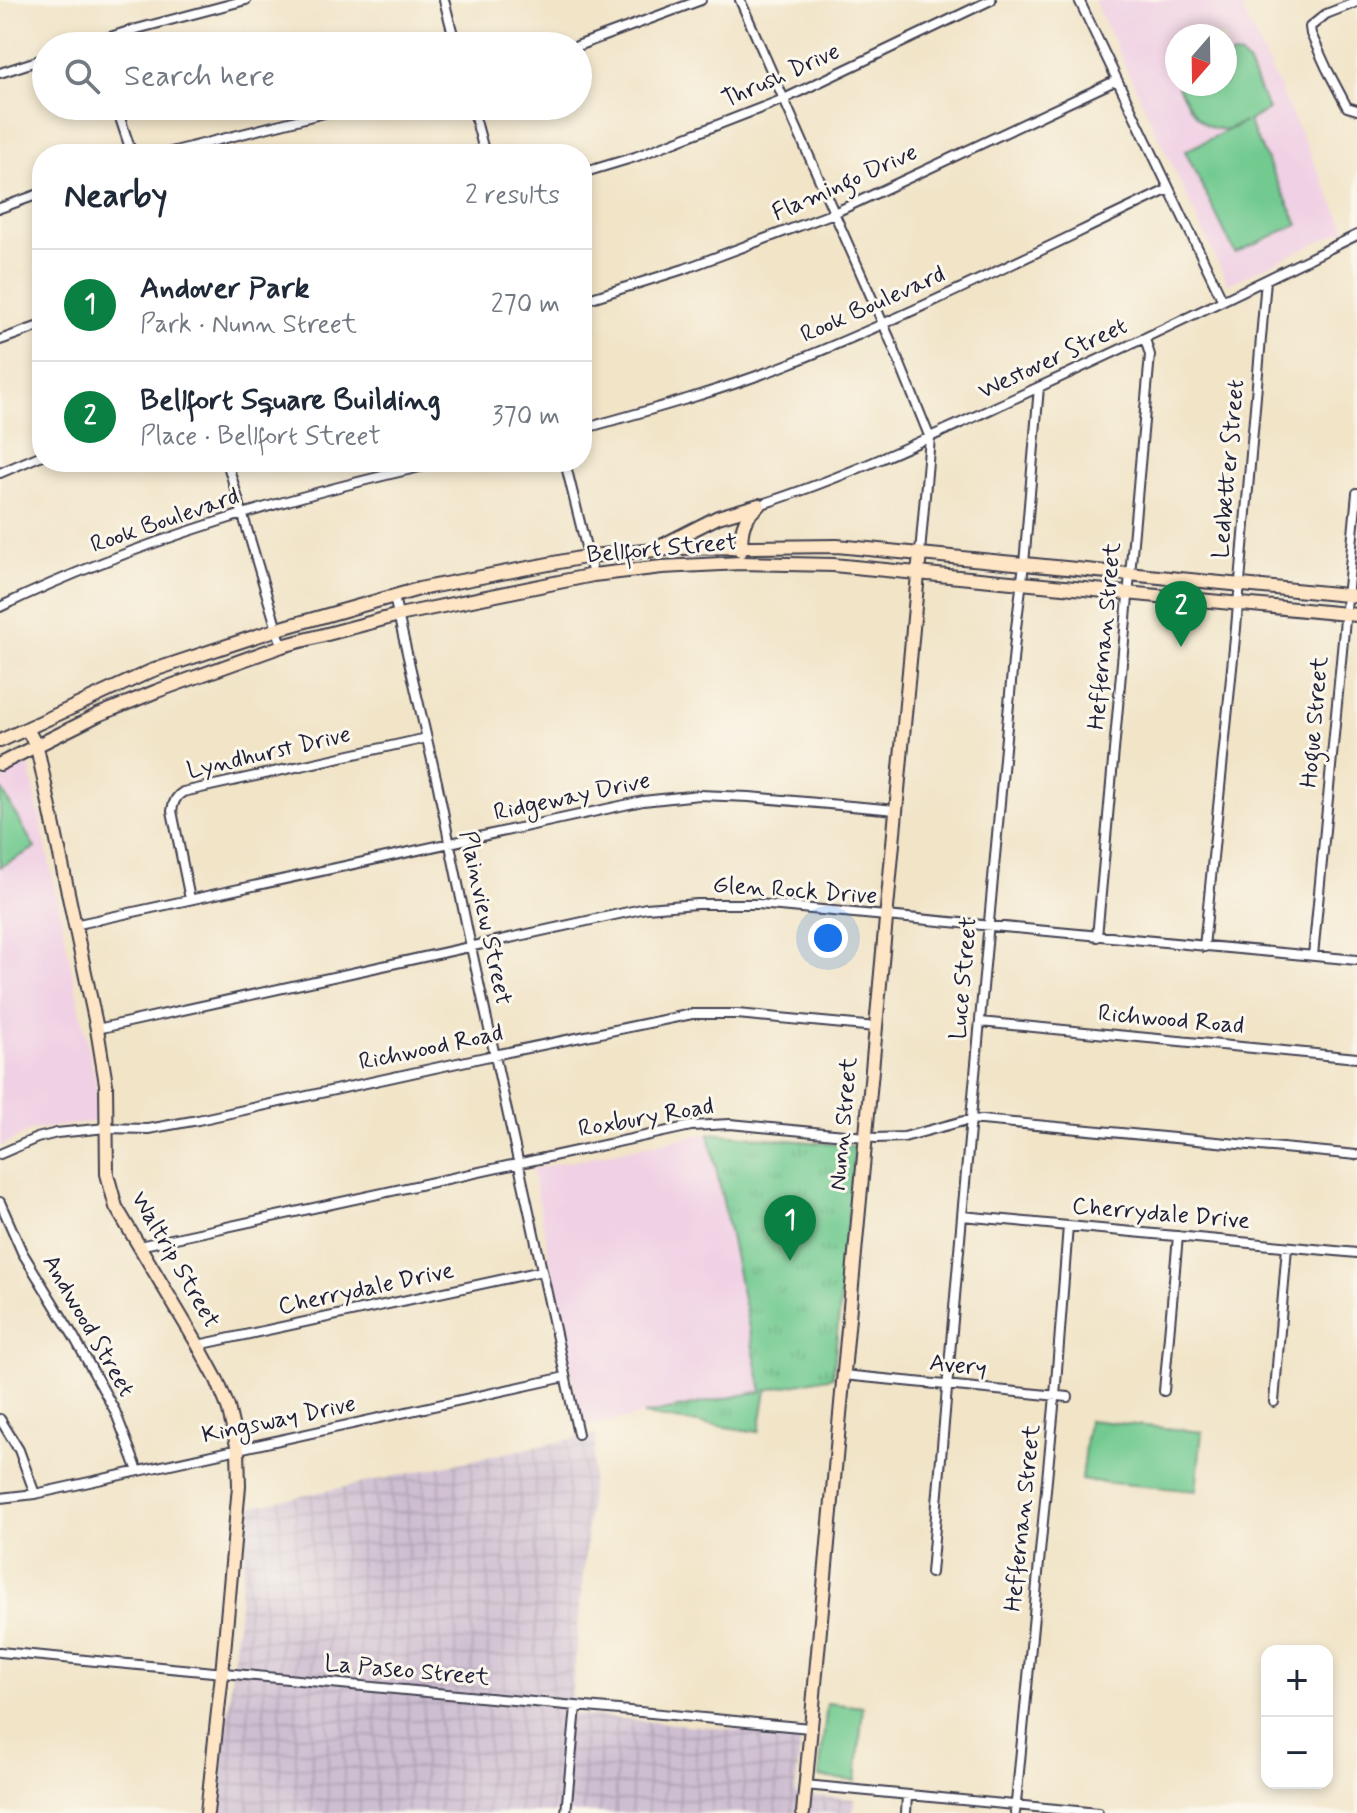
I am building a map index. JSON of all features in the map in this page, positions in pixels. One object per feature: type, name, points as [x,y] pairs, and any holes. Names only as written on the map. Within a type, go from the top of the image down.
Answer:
[{"type":"main road","points":[[647,551],[731,512],[759,505]]},
{"type":"main road","points":[[741,563],[742,527],[749,513],[759,505]]},
{"type":"main road","points":[[731,512],[737,516],[742,527]]},
{"type":"main road","name":"Bellfort Street","points":[[0,741],[151,671],[278,629],[419,589],[590,556],[678,548],[837,546],[1352,596]]},
{"type":"main road","name":"Nunn Street","points":[[803,1813],[920,553]]},
{"type":"main road","name":"Bellfort Street","points":[[0,764],[98,715],[282,646],[399,615],[593,575],[662,567],[741,563],[833,565],[1351,614]]},
{"type":"main road","points":[[151,671],[157,691]]},
{"type":"main road","name":"Waltrip Street","points":[[27,729],[37,747],[97,1029],[106,1084],[107,1174],[116,1207],[217,1380],[228,1407],[238,1450],[239,1486],[207,1813]]},
{"type":"street","points":[[138,32],[246,0]]},
{"type":"street","points":[[444,0],[452,32]]},
{"type":"street","points":[[592,40],[701,0]]},
{"type":"street","points":[[740,0],[930,438]]},
{"type":"street","name":"Thrush Drive","points":[[592,170],[635,157],[784,99],[991,0]]},
{"type":"street","points":[[1079,0],[1222,299]]},
{"type":"street","points":[[1357,2],[1326,14],[1310,27],[1347,107],[1357,110]]},
{"type":"street","points":[[0,73],[32,63]]},
{"type":"street","name":"Flamingo Drive","points":[[592,298],[684,269],[834,213],[1117,80]]},
{"type":"street","points":[[121,120],[129,144]]},
{"type":"street","points":[[202,144],[297,120]]},
{"type":"street","points":[[476,120],[482,144]]},
{"type":"street","name":"Rook Boulevard","points":[[592,426],[738,383],[883,325],[1169,189]]},
{"type":"street","points":[[0,208],[32,197]]},
{"type":"street","name":"Westover Street","points":[[759,505],[802,491],[930,438],[1145,339],[1357,235]]},
{"type":"street","name":"Ledbetter Street","points":[[1204,947],[1266,280]]},
{"type":"street","points":[[0,340],[32,329]]},
{"type":"street","name":"Heffernan Street","points":[[1097,937],[1150,355],[1145,339]]},
{"type":"street","name":"Luce Street","points":[[931,1573],[1039,387]]},
{"type":"street","name":"Nunn Street","points":[[920,553],[930,438]]},
{"type":"street","points":[[0,473],[32,459]]},
{"type":"street","points":[[230,472],[282,646]]},
{"type":"street","name":"Rook Boulevard","points":[[0,607],[94,566],[244,514],[396,472]]},
{"type":"street","points":[[568,472],[593,575]]},
{"type":"street","name":"Hogue Street","points":[[1313,956],[1351,614],[1357,493]]},
{"type":"street","name":"Plainview Street","points":[[394,597],[578,1434]]},
{"type":"street","name":"Lyndhurst Drive","points":[[190,899],[172,811],[178,795],[427,738]]},
{"type":"street","name":"Ridgeway Drive","points":[[74,925],[643,801],[699,795],[896,810]]},
{"type":"street","name":"Glen Rock Drive","points":[[97,1029],[646,908],[697,904],[758,904],[1357,960]]},
{"type":"street","name":"Richwood Road","points":[[0,1154],[57,1133],[106,1128],[148,1129],[186,1122],[692,1014],[737,1014],[876,1027]]},
{"type":"street","name":"Richwood Road","points":[[980,1022],[1357,1058]]},
{"type":"street","name":"Roxbury Road","points":[[139,1246],[691,1126],[730,1124],[876,1138],[904,1137],[971,1119],[1357,1155]]},
{"type":"street","name":"Andwood Street","points":[[0,1202],[22,1252],[115,1411],[138,1471]]},
{"type":"street","name":"Cherrydale Drive","points":[[962,1216],[1357,1253]]},
{"type":"street","name":"Heffernan Street","points":[[1015,1809],[1055,1396],[1068,1226]]},
{"type":"street","points":[[1164,1391],[1178,1236]]},
{"type":"street","points":[[1274,1402],[1287,1247]]},
{"type":"street","name":"Cherrydale Drive","points":[[198,1345],[542,1271]]},
{"type":"street","name":"Avery","points":[[843,1375],[1068,1397]]},
{"type":"street","name":"Kingsway Drive","points":[[0,1498],[35,1494],[565,1377]]},
{"type":"street","points":[[0,1419],[19,1450],[35,1494]]},
{"type":"street","name":"La Paseo Street","points":[[0,1652],[810,1728]]},
{"type":"street","points":[[566,1813],[576,1707]]},
{"type":"street","points":[[805,1785],[1015,1809],[1098,1813]]},
{"type":"street","points":[[906,1813],[907,1796]]},
{"type":"shaded area","points":[[1094,0],[1238,0],[1346,229],[1228,284]]},
{"type":"shaded area","points":[[28,761],[96,1084],[97,1121],[31,1130],[0,1147],[0,773]]},
{"type":"shaded area","points":[[709,1133],[762,1391],[583,1427],[532,1169]]},
{"type":"shaded area","points":[[596,1434],[570,1714],[801,1736],[795,1794],[855,1799],[853,1813],[218,1813],[249,1507]]},
{"type":"green space","points":[[1237,56],[1248,63],[1268,110],[1248,121],[1298,224],[1235,253],[1185,151],[1245,122],[1217,129],[1202,122],[1183,96],[1237,96]]},
{"type":"green space","points":[[0,787],[35,848],[0,867]]},
{"type":"green space","points":[[709,1133],[855,1146],[833,1377],[766,1390],[759,1432],[643,1415],[762,1391]]},
{"type":"green space","points":[[1088,1420],[1202,1432],[1196,1491],[1081,1480]]},
{"type":"green space","points":[[827,1703],[863,1707],[856,1781],[819,1777]]},
{"type":"place","name":"Bellfort Square Building","points":[[1181,647]]},
{"type":"place","name":"Andover Park","points":[[790,1261]]}]
